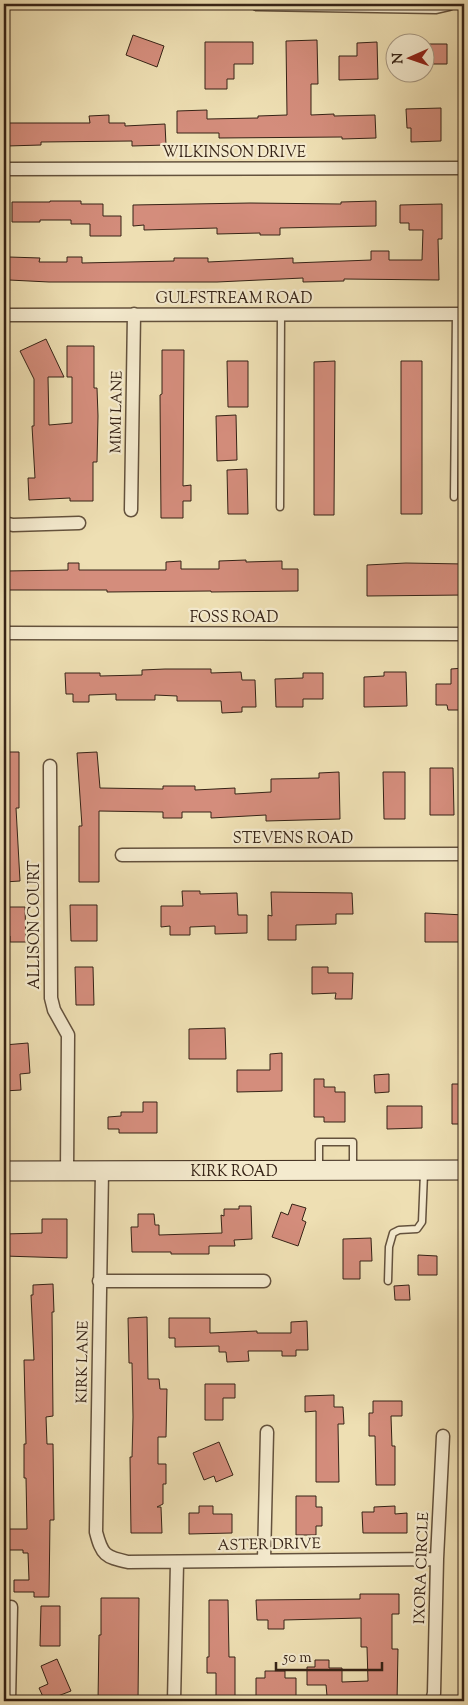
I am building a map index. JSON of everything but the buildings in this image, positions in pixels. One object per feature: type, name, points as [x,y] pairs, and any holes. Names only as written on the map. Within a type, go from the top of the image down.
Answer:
[{"type":"street","points":[[257,4],[436,6],[449,4]]},
{"type":"street","name":"WILKINSON DRIVE","points":[[4,169],[464,168]]},
{"type":"street","name":"MIMI LANE","points":[[132,510],[134,314]]},
{"type":"street","name":"GULFSTREAM ROAD","points":[[4,315],[460,314]]},
{"type":"street","points":[[4,523],[13,525],[80,523]]},
{"type":"street","name":"FOSS ROAD","points":[[4,633],[464,634]]},
{"type":"street","name":"ALLISON COURT","points":[[50,766],[51,998],[54,1010],[68,1035],[67,1171]]},
{"type":"street","name":"STEVENS ROAD","points":[[122,855],[464,854]]},
{"type":"street","name":"KIRK ROAD","points":[[4,1171],[464,1170]]},
{"type":"street","name":"KIRK LANE","points":[[102,1171],[96,1532],[103,1553]]},
{"type":"street","points":[[99,1281],[264,1280]]},
{"type":"street","points":[[264,1560],[267,1432]]},
{"type":"street","name":"IXORA CIRCLE","points":[[432,1701],[434,1693],[437,1559],[443,1436]]},
{"type":"street","name":"ASTER DRIVE","points":[[103,1553],[110,1558],[128,1562],[177,1563],[264,1560],[437,1559]]},
{"type":"street","points":[[174,1701],[177,1563]]},
{"type":"street","points":[[9,1701],[11,1608]]},
{"type":"lane","points":[[280,507],[281,314]]},
{"type":"lane","points":[[454,497],[460,314]]},
{"type":"lane","points":[[319,1170],[319,1142],[353,1142],[353,1170]]},
{"type":"lane","points":[[388,1281],[389,1247],[393,1234],[399,1230],[414,1230],[422,1222],[424,1170]]}]
